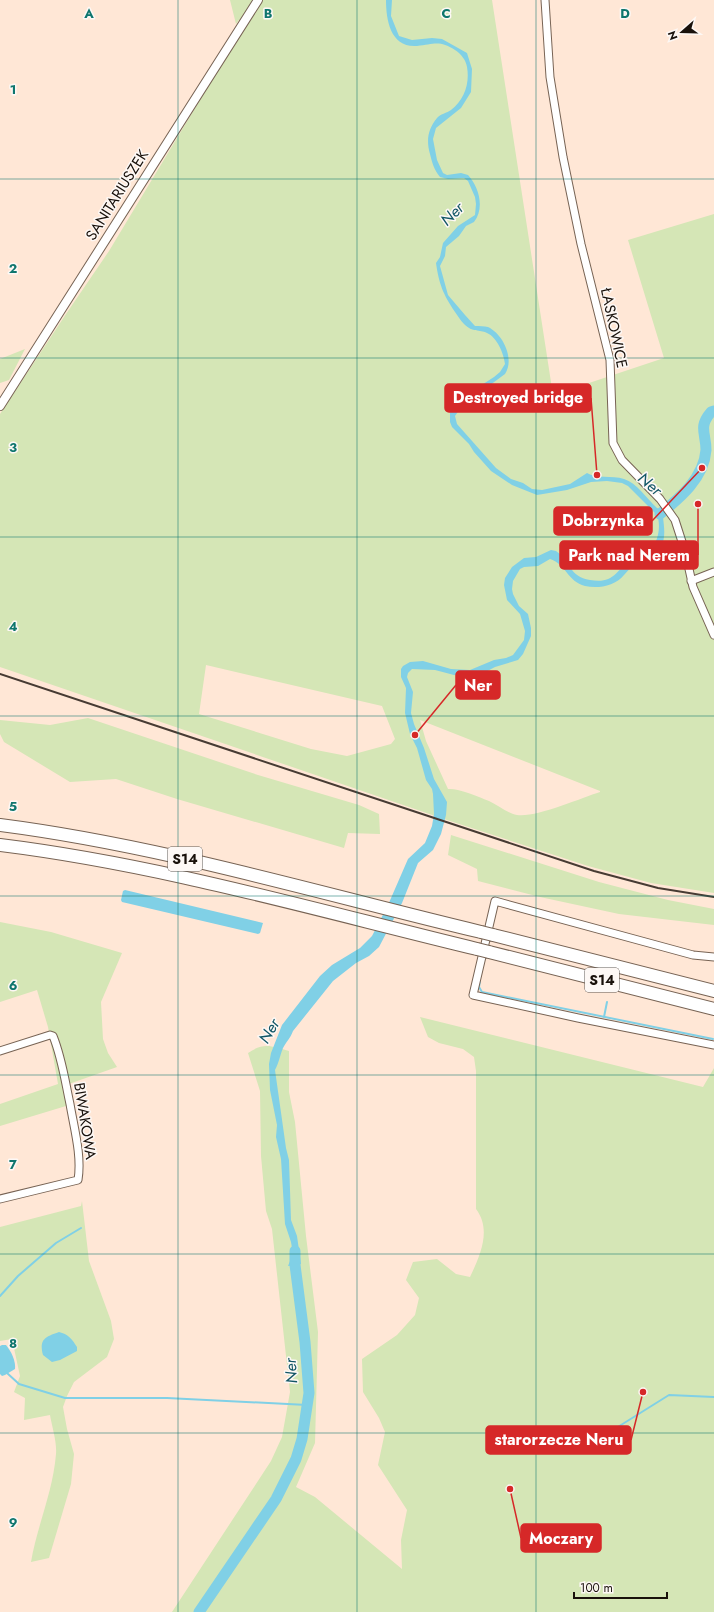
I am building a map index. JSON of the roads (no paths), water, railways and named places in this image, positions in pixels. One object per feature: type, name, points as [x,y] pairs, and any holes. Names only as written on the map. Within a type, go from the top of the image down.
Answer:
[{"type":"highway","name":"S14","points":[[0,825],[53,832],[142,848],[714,990]]},
{"type":"highway","name":"S14","points":[[0,845],[55,852],[121,864],[256,894],[714,1009]]},
{"type":"street","name":"SANITARIUSZEK","points":[[0,406],[258,0]]},
{"type":"street","name":"ŁASKOWICE","points":[[545,0],[550,77],[562,150],[580,236],[610,360],[613,443],[622,460],[662,502],[673,517],[681,536],[691,581],[714,635]]},
{"type":"street","points":[[691,581],[714,572]]},
{"type":"street","points":[[714,957],[693,955],[495,902],[472,995],[714,1045]]},
{"type":"street","name":"BIWAKOWA","points":[[0,1051],[50,1035],[53,1036],[59,1052],[74,1127],[80,1170],[78,1180],[0,1198]]},
{"type":"water","points":[[386,0],[392,0],[391,16],[399,36],[412,40],[432,38],[442,39],[467,53],[472,69],[471,92],[461,108],[436,128],[433,139],[437,160],[443,173],[447,175],[461,173],[468,175],[478,191],[480,204],[474,222],[466,226],[459,236],[446,247],[445,256],[440,266],[448,295],[475,326],[488,327],[498,335],[506,348],[509,361],[505,374],[482,391],[467,399],[455,416],[457,424],[496,468],[511,479],[523,483],[532,489],[542,490],[570,484],[587,473],[595,476],[619,478],[629,481],[657,508],[662,510],[666,508],[668,512],[663,517],[664,540],[656,554],[642,558],[620,579],[606,586],[590,587],[579,584],[570,577],[559,564],[550,559],[538,566],[524,567],[520,569],[513,581],[512,589],[519,606],[528,614],[531,636],[523,654],[518,660],[495,667],[480,675],[454,675],[435,670],[412,669],[408,673],[407,677],[413,692],[411,713],[434,779],[447,802],[446,815],[441,834],[433,850],[418,863],[402,903],[379,947],[369,956],[356,963],[333,981],[293,1031],[283,1048],[275,1070],[289,1160],[291,1220],[297,1236],[301,1264],[288,1266],[293,1254],[285,1224],[281,1159],[276,1137],[277,1125],[270,1090],[269,1064],[271,1053],[282,1025],[320,976],[332,965],[360,948],[372,936],[388,905],[408,859],[425,843],[432,826],[434,814],[433,794],[432,789],[426,780],[417,748],[410,734],[405,713],[406,688],[401,677],[401,669],[410,662],[423,661],[451,669],[470,670],[494,660],[513,655],[524,640],[525,631],[520,614],[507,600],[504,585],[505,578],[512,567],[524,558],[536,557],[551,550],[556,551],[561,555],[578,576],[590,580],[604,580],[614,576],[633,556],[650,549],[657,538],[659,528],[657,515],[628,486],[622,483],[607,481],[591,482],[567,490],[537,495],[512,485],[491,471],[469,444],[452,427],[450,422],[450,413],[455,405],[463,397],[494,377],[500,372],[505,364],[502,351],[494,338],[487,333],[467,327],[455,312],[442,289],[436,263],[440,257],[443,243],[458,226],[475,215],[475,197],[468,181],[464,178],[448,179],[440,177],[436,172],[428,144],[430,131],[434,122],[438,117],[456,106],[463,96],[467,85],[468,73],[464,60],[459,53],[450,47],[441,44],[417,46],[401,43],[392,32],[389,24]]},
{"type":"water","points":[[125,890],[263,923],[260,933],[258,934],[122,902],[123,891]]},
{"type":"water","points":[[59,1332],[65,1334],[71,1339],[77,1347],[77,1351],[60,1360],[52,1362],[43,1355],[42,1345],[44,1339]]},
{"type":"water","points":[[6,1345],[10,1350],[14,1359],[15,1369],[2,1376],[0,1374],[0,1346]]},
{"type":"waterway","points":[[660,514],[683,494],[701,470],[706,450],[704,426],[707,417],[714,411]]},
{"type":"waterway","points":[[480,980],[479,987],[482,992],[713,1039]]},
{"type":"waterway","points":[[604,1017],[607,1002]]},
{"type":"waterway","points":[[0,1296],[18,1276],[56,1243],[81,1228]]},
{"type":"waterway","name":"Ner","points":[[199,1612],[276,1499],[296,1459],[302,1439],[309,1393],[305,1342],[295,1265],[295,1251]]},
{"type":"waterway","points":[[7,1373],[19,1384],[65,1398],[167,1398],[307,1405]]},
{"type":"waterway","points":[[582,1446],[613,1430],[669,1395],[714,1397]]},
{"type":"railway","points":[[0,674],[594,871],[658,888],[714,897]]},
{"type":"place","name":"Dobrzynka","points":[[702,468]]},
{"type":"place","name":"Destroyed bridge","points":[[597,475]]},
{"type":"place","name":"Park nad Nerem","points":[[698,504]]},
{"type":"place","name":"Ner","points":[[415,735]]},
{"type":"place","name":"starorzecze Neru","points":[[643,1392]]},
{"type":"place","name":"Moczary","points":[[510,1489]]}]
